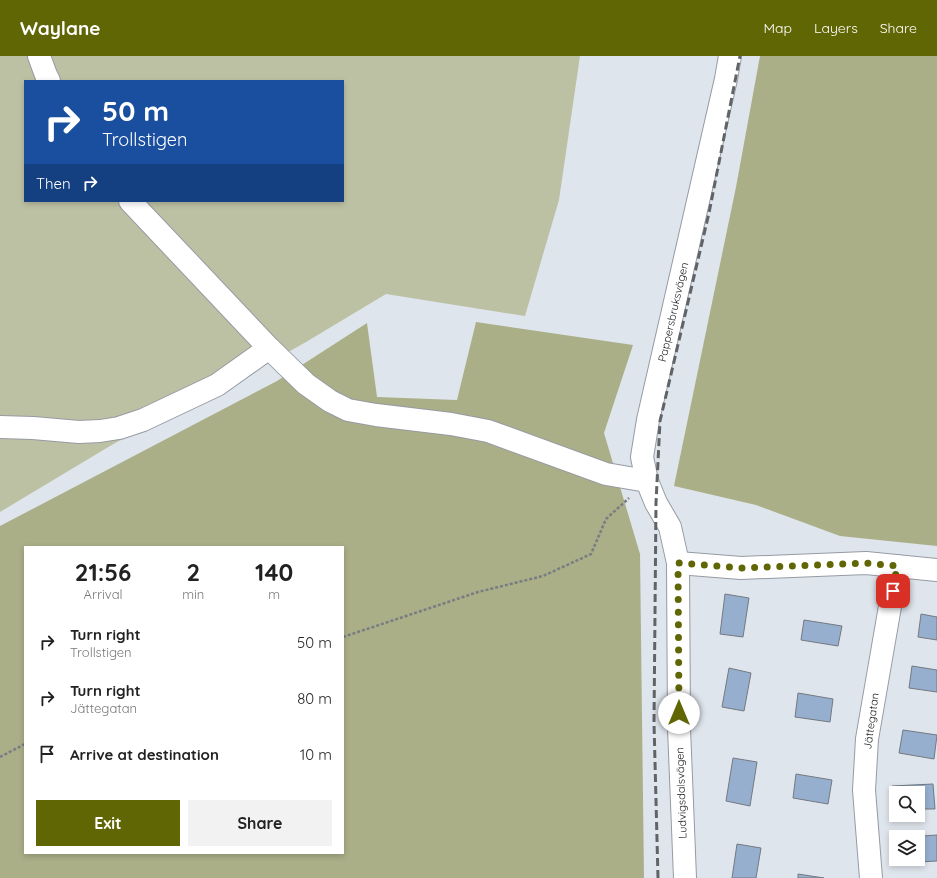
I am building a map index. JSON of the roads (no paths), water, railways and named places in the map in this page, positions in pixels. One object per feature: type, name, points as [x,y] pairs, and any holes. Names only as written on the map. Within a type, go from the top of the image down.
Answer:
[{"type":"street","points":[[39,56],[48,80]]},
{"type":"street","name":"Pappersbruksvägen","points":[[678,563],[670,526],[656,502],[647,482],[642,457],[648,420],[730,56]]},
{"type":"street","points":[[131,202],[268,348],[306,384],[330,401],[348,410],[451,424],[488,431],[606,474],[647,482]]},
{"type":"street","points":[[0,427],[79,432],[119,428],[143,420],[217,385],[268,348]]},
{"type":"street","points":[[678,563],[741,568],[866,563],[937,570]]},
{"type":"street","name":"Ludvigsdalsvägen","points":[[678,563],[679,728],[685,878]]},
{"type":"street","name":"Jättegatan","points":[[871,878],[864,790],[867,739],[897,566]]},
{"type":"railway","points":[[658,878],[654,723],[656,503],[660,421],[709,213],[740,56]]}]
